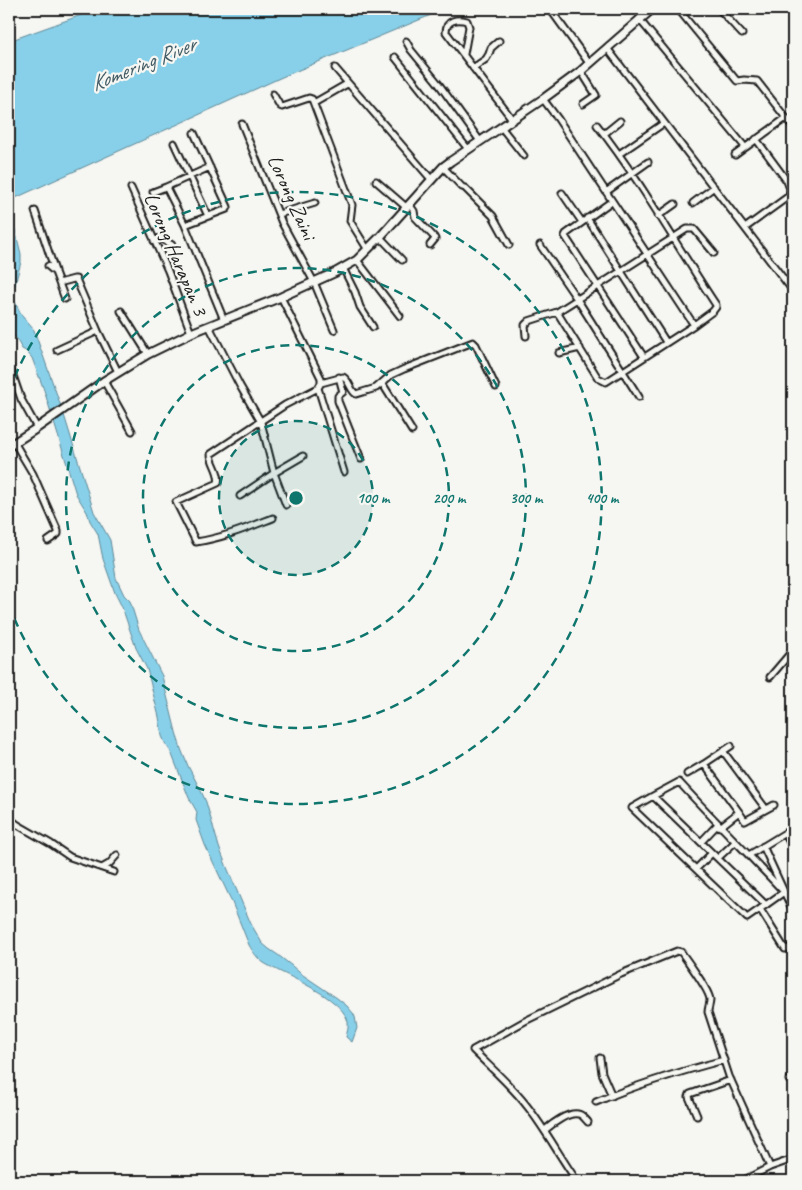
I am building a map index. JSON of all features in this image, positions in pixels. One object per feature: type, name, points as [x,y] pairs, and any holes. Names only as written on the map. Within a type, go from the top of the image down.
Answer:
[{"type":"main road","points":[[12,444],[104,381],[148,354],[209,326],[281,297],[356,260],[368,250],[443,167],[581,71],[652,9]]},
{"type":"street","points":[[550,9],[589,63]]},
{"type":"street","points":[[637,9],[641,18],[745,148]]},
{"type":"street","points":[[678,9],[737,81],[757,81],[793,127]]},
{"type":"street","points":[[719,9],[742,34]]},
{"type":"street","points":[[464,54],[469,24],[467,21],[458,19],[450,22],[445,31],[512,119]]},
{"type":"street","points":[[406,41],[480,141]]},
{"type":"street","points":[[473,68],[486,59],[491,48],[500,41]]},
{"type":"street","points":[[607,48],[793,291]]},
{"type":"street","points":[[395,57],[468,149]]},
{"type":"street","points":[[335,68],[431,179]]},
{"type":"street","points":[[581,71],[596,94],[594,98],[583,104]]},
{"type":"street","points":[[314,103],[347,84]]},
{"type":"street","points":[[273,94],[281,107],[312,99],[353,209],[350,219],[351,223],[368,250]]},
{"type":"street","points":[[543,98],[694,325]]},
{"type":"street","points":[[735,155],[786,118]]},
{"type":"street","points":[[604,134],[620,121]]},
{"type":"street","name":"Lorong Zaini","points":[[242,124],[285,229],[314,282],[334,330]]},
{"type":"street","points":[[619,154],[664,124]]},
{"type":"street","points":[[557,312],[598,378],[606,382],[716,309],[716,304],[632,174],[597,125]]},
{"type":"street","points":[[501,127],[524,156]]},
{"type":"street","points":[[185,225],[228,207],[194,133]]},
{"type":"street","points":[[745,228],[790,194],[787,181],[756,139]]},
{"type":"street","points":[[174,142],[208,216]]},
{"type":"street","points":[[606,192],[648,162]]},
{"type":"street","points":[[153,192],[210,167]]},
{"type":"street","points":[[443,167],[493,216],[509,245]]},
{"type":"street","points":[[376,181],[414,211],[416,218],[434,237],[430,245]]},
{"type":"street","points":[[166,187],[185,225],[224,320]]},
{"type":"street","points":[[693,203],[714,187]]},
{"type":"street","name":"Lorong Harapan 3","points":[[131,188],[168,271],[191,334]]},
{"type":"street","points":[[562,194],[582,222]]},
{"type":"street","points":[[612,201],[565,236],[644,357]]},
{"type":"street","points":[[279,214],[315,203]]},
{"type":"street","points":[[658,216],[675,204]]},
{"type":"street","points":[[35,211],[65,299]]},
{"type":"street","points":[[587,218],[666,342]]},
{"type":"street","points":[[526,336],[525,325],[529,321],[557,312],[687,228],[692,229],[714,253]]},
{"type":"street","points":[[380,236],[402,260]]},
{"type":"street","points":[[154,241],[160,238],[172,245]]},
{"type":"street","points":[[540,245],[577,299],[638,397]]},
{"type":"street","points":[[356,260],[400,316]]},
{"type":"street","points":[[48,266],[55,272]]},
{"type":"street","points":[[343,268],[360,307],[373,328]]},
{"type":"street","points":[[60,283],[76,279],[118,372]]},
{"type":"street","points":[[281,297],[321,378],[320,386],[344,472]]},
{"type":"street","points":[[121,311],[148,354]]},
{"type":"street","points":[[209,326],[260,422],[274,473],[286,505]]},
{"type":"street","points":[[57,350],[98,331]]},
{"type":"street","points":[[273,518],[229,534],[196,542],[176,502],[218,483],[220,479],[210,454],[290,402],[339,377],[345,377],[355,394],[374,388],[404,369],[473,342],[496,387]]},
{"type":"street","points":[[559,353],[580,348]]},
{"type":"street","points":[[9,364],[21,399],[37,428]]},
{"type":"street","points":[[339,377],[343,392],[338,396],[338,401],[361,459]]},
{"type":"street","points":[[104,381],[132,431]]},
{"type":"street","points":[[382,383],[412,431]]},
{"type":"street","points":[[12,444],[33,474],[58,531],[58,534],[48,541]]},
{"type":"street","points":[[240,496],[302,456]]},
{"type":"street","points":[[770,677],[793,650]]},
{"type":"street","points":[[687,774],[731,746]]},
{"type":"street","points":[[723,751],[766,809]]},
{"type":"street","points":[[704,764],[745,821],[774,805]]},
{"type":"street","points":[[678,782],[784,892],[747,918],[632,808],[678,782]]},
{"type":"street","points":[[653,796],[766,905]]},
{"type":"street","points":[[701,842],[739,812]]},
{"type":"street","points":[[9,818],[70,857],[114,872]]},
{"type":"street","points":[[749,855],[792,828]]},
{"type":"street","points":[[785,833],[793,849]]},
{"type":"street","points":[[718,858],[735,842]]},
{"type":"street","points":[[763,846],[793,911]]},
{"type":"street","points":[[696,869],[712,853]]},
{"type":"street","points":[[102,868],[110,864],[117,855]]},
{"type":"street","points":[[760,909],[785,949],[793,947]]},
{"type":"street","points":[[577,1181],[544,1130],[517,1094],[473,1050],[525,1021],[621,974],[675,951],[681,952],[709,996],[708,1012],[731,1080],[770,1167]]},
{"type":"street","points":[[600,1058],[602,1073],[612,1096]]},
{"type":"street","points":[[596,1102],[724,1060]]},
{"type":"street","points":[[697,1116],[689,1097],[690,1094],[731,1080]]},
{"type":"street","points":[[544,1130],[563,1118],[577,1114],[581,1115],[588,1122]]},
{"type":"street","points":[[742,1181],[770,1167],[793,1159]]},
{"type":"water","name":"Komering River","points":[[98,9],[439,9],[431,15],[282,77],[11,200],[9,206],[9,41]]},
{"type":"water","points":[[9,206],[21,254],[13,298],[22,316],[34,330],[64,415],[94,512],[110,540],[116,578],[124,595],[130,601],[139,630],[162,676],[181,749],[206,802],[226,865],[251,924],[262,943],[300,973],[337,998],[353,1013],[357,1028],[352,1042],[346,1037],[348,1022],[345,1014],[330,999],[259,959],[249,945],[231,900],[205,845],[196,820],[197,812],[162,736],[147,669],[136,648],[122,607],[115,593],[103,559],[98,534],[76,494],[44,390],[32,358],[22,349],[9,326]]}]
